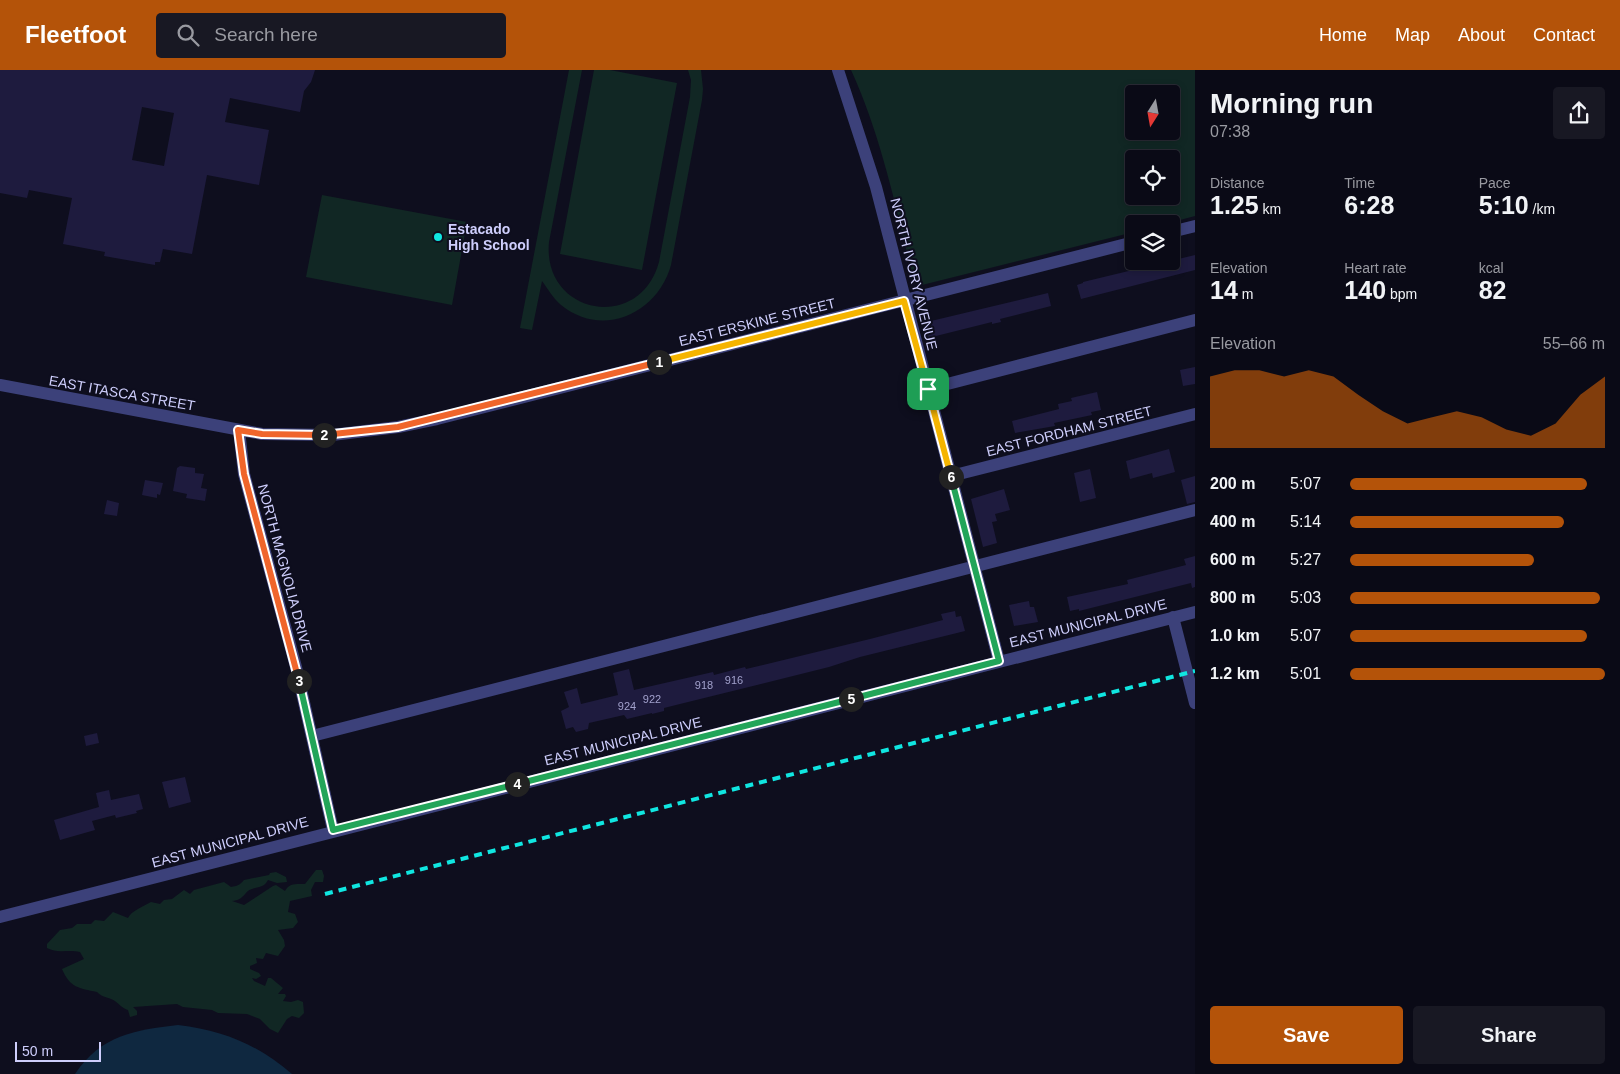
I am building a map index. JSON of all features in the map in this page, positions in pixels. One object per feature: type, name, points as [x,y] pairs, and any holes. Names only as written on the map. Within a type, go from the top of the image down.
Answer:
[{"type":"street","name":"NORTH IVORY AVENUE","points":[[838,70],[876,187],[904,301],[999,661]]},
{"type":"street","points":[[1180,230],[1195,226]]},
{"type":"street","name":"EAST ERSKINE STREET","points":[[238,430],[295,436],[332,435],[398,427],[1125,244]]},
{"type":"street","points":[[928,389],[1195,320]]},
{"type":"street","name":"EAST ITASCA STREET","points":[[0,386],[238,430]]},
{"type":"street","name":"EAST FORDHAM STREET","points":[[951,476],[1195,414]]},
{"type":"street","name":"NORTH MAGNOLIA DRIVE","points":[[238,430],[244,474],[296,667],[333,830]]},
{"type":"street","points":[[312,736],[1195,510]]},
{"type":"street","name":"EAST MUNICIPAL DRIVE","points":[[0,917],[333,830],[1195,612]]},
{"type":"street","points":[[1172,617],[1195,704]]},
{"type":"green space","points":[[569,70],[582,70],[549,242],[551,267],[561,286],[576,299],[594,306],[614,306],[633,299],[649,285],[659,262],[690,97],[691,80],[688,70],[701,70],[702,100],[671,265],[664,282],[654,296],[642,308],[627,316],[611,320],[594,320],[577,315],[561,305],[542,281],[532,330],[520,328]]},
{"type":"green space","points":[[594,70],[610,70],[677,83],[642,270],[560,254]]},
{"type":"green space","points":[[851,70],[1195,70],[1195,216],[1180,220],[1180,215],[1125,215],[1125,234],[918,286],[921,284],[919,281],[917,283],[913,277],[894,198],[871,120]]},
{"type":"green space","points":[[322,195],[467,222],[452,305],[306,277]]},
{"type":"green space","points":[[316,870],[322,870],[324,876],[323,882],[315,882],[311,890],[312,896],[290,901],[288,912],[295,914],[298,922],[293,928],[278,930],[285,946],[278,956],[266,953],[263,959],[256,958],[257,963],[250,966],[250,969],[261,976],[256,979],[252,978],[254,981],[265,986],[268,978],[271,978],[283,988],[278,994],[285,994],[286,996],[283,1001],[291,1002],[298,1000],[303,1002],[304,1013],[299,1018],[292,1016],[287,1019],[278,1033],[270,1029],[260,1019],[247,1014],[218,1013],[212,1010],[183,1007],[177,1004],[133,1007],[137,1011],[137,1015],[130,1017],[128,1010],[115,1001],[97,992],[76,986],[68,980],[62,969],[84,959],[80,952],[55,951],[47,948],[47,944],[60,930],[72,928],[77,924],[91,924],[95,920],[104,921],[113,912],[128,918],[135,911],[151,902],[160,904],[164,900],[172,899],[184,890],[190,894],[194,890],[224,882],[233,887],[244,880],[276,872],[286,877],[287,882],[277,883],[268,880],[263,886],[249,890],[239,899],[232,901],[244,905],[273,886],[276,885],[285,891],[291,885],[305,884]]},
{"type":"water","points":[[178,1025],[210,1031],[239,1040],[266,1055],[292,1074],[75,1074],[96,1051],[120,1037],[147,1029]]},
{"type":"building","points":[[0,70],[315,70],[311,82],[304,91],[300,112],[230,98],[225,122],[269,130],[259,185],[207,175],[192,254],[163,249],[160,262],[155,262],[155,265],[104,256],[105,252],[63,244],[72,198],[29,190],[27,198],[0,193]],"holes":[[[142,107],[174,113],[164,166],[132,160]]]},
{"type":"building","points":[[1195,255],[1195,270],[1081,299],[1077,285],[1083,282],[1133,270],[1180,270],[1180,259]]},
{"type":"building","points":[[1048,293],[1051,306],[1000,319],[1001,322],[992,324],[992,322],[928,338],[924,323]]},
{"type":"building","points":[[1195,367],[1195,384],[1183,386],[1180,370]]},
{"type":"building","points":[[1097,392],[1101,410],[1091,412],[1092,415],[1054,423],[1055,426],[1015,433],[1012,421],[1059,409],[1058,404],[1072,401],[1071,398]]},
{"type":"building","points":[[1169,449],[1175,472],[1153,478],[1152,473],[1130,479],[1126,461]]},
{"type":"building","points":[[180,466],[195,468],[195,473],[204,474],[201,488],[207,489],[205,501],[186,498],[187,494],[173,491],[177,468]]},
{"type":"building","points":[[1090,469],[1096,498],[1080,502],[1074,473]]},
{"type":"building","points":[[1195,476],[1195,502],[1187,504],[1181,480]]},
{"type":"building","points":[[145,480],[163,483],[160,495],[157,494],[157,498],[142,495]]},
{"type":"building","points":[[1004,489],[1010,510],[995,514],[997,521],[992,522],[997,543],[983,547],[971,499]]},
{"type":"building","points":[[107,500],[119,503],[117,516],[104,514]]},
{"type":"building","points":[[1195,556],[1195,587],[1192,588],[1191,583],[1079,611],[1079,609],[1070,611],[1067,597],[1128,584],[1127,580],[1186,565],[1184,559]]},
{"type":"building","points":[[1029,601],[1030,607],[1034,607],[1038,622],[1014,626],[1009,605]]},
{"type":"building","points":[[955,611],[956,617],[961,616],[965,631],[664,708],[664,711],[652,714],[627,719],[624,715],[589,723],[588,729],[576,732],[573,727],[566,729],[561,711],[569,707],[564,692],[577,688],[581,704],[618,695],[613,673],[629,669],[634,690],[713,672],[714,675],[745,667],[746,669],[870,639],[943,620],[941,614]]},
{"type":"building","points":[[97,733],[99,743],[86,746],[84,736]]},
{"type":"building","points":[[185,777],[191,802],[169,808],[162,782]]},
{"type":"building","points":[[109,790],[111,800],[139,794],[143,809],[136,811],[137,813],[116,818],[115,815],[92,821],[95,830],[60,840],[54,820],[99,807],[96,793]]},
{"type":"railway","points":[[325,894],[1195,671]]},
{"type":"place","name":"Estacado High School","points":[[438,237]]},
{"type":"route","points":[[904,301],[928,389],[999,661],[333,830],[296,667],[244,474],[238,430],[295,436],[332,435],[398,427],[437,419],[904,301]]}]
